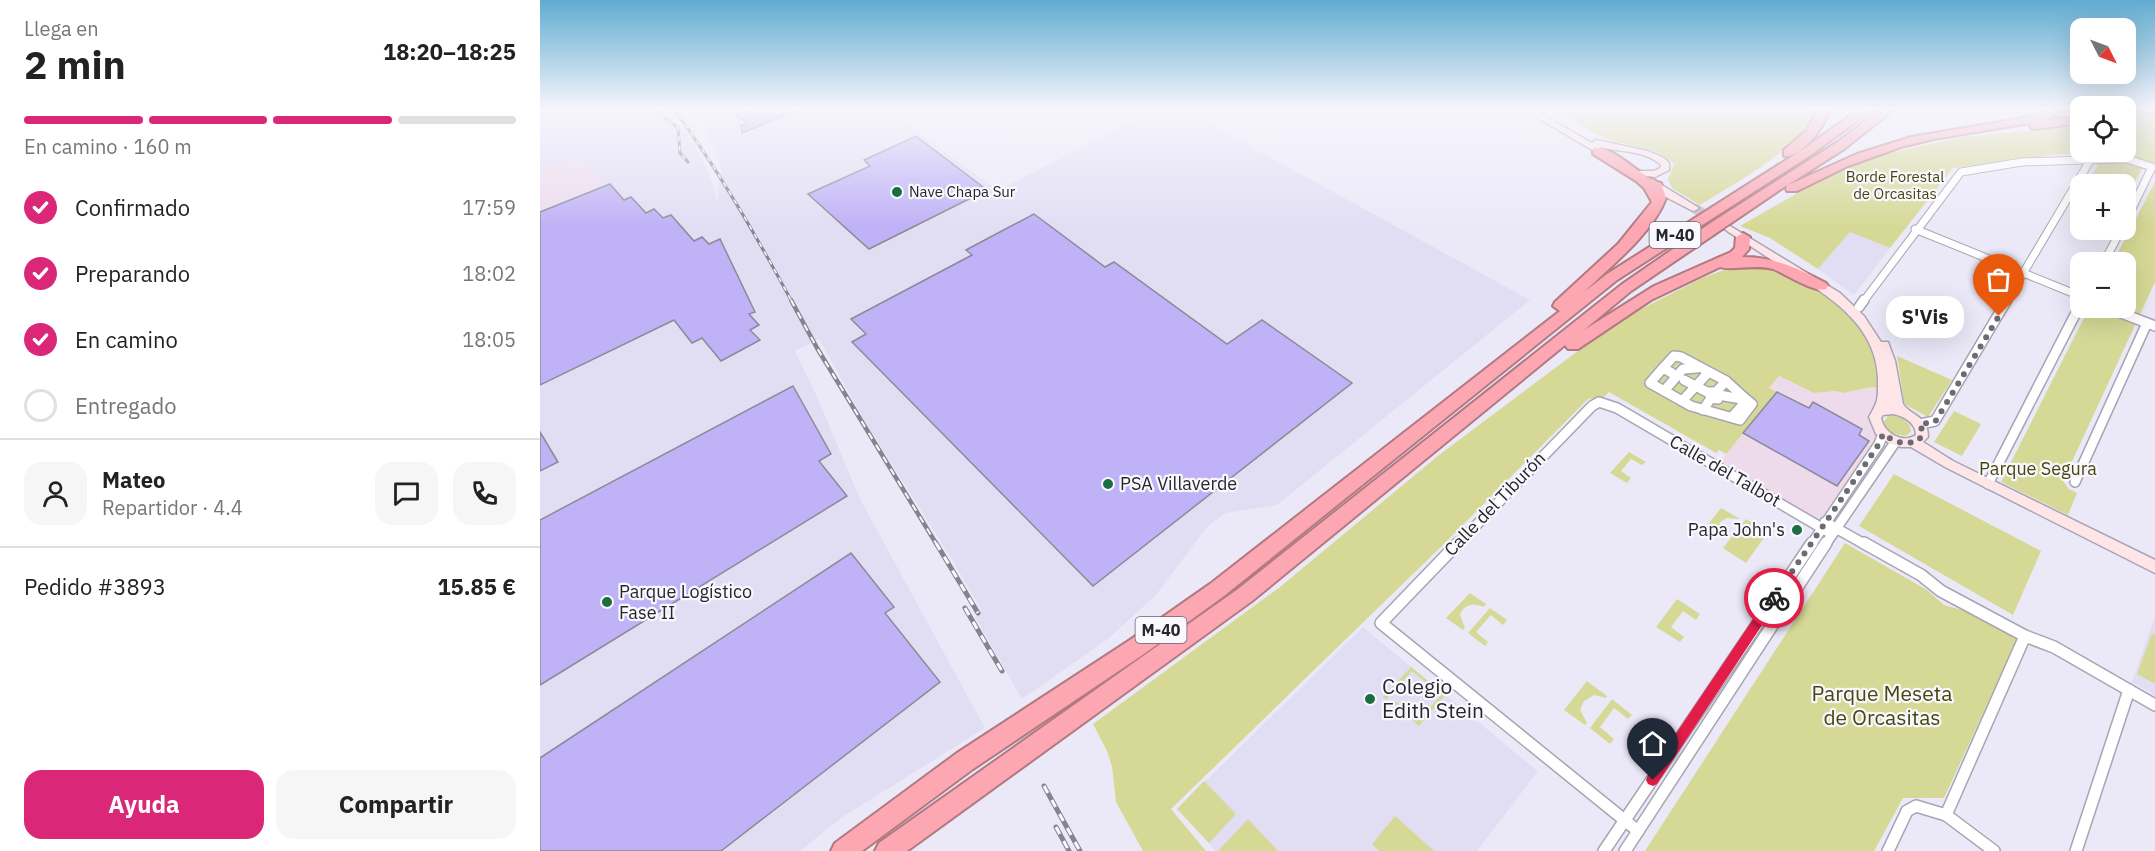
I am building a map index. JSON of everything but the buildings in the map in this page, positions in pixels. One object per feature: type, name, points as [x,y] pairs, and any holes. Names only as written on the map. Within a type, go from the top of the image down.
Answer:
[{"type":"highway","points":[[1664,242],[1682,223],[1795,148]]},
{"type":"highway","name":"M-40","points":[[843,851],[965,760],[1217,590],[1612,277],[1813,148]]},
{"type":"highway","name":"M-40","points":[[887,851],[1245,595],[1626,288],[1714,227],[1836,148]]},
{"type":"highway","points":[[1714,227],[1860,156],[1887,148]]},
{"type":"highway","points":[[1597,150],[1651,187],[1655,195],[1655,202],[1648,217]]},
{"type":"highway","points":[[1491,374],[1533,330],[1623,247],[1660,201],[1656,186]]},
{"type":"highway","points":[[1468,415],[1498,399],[1605,321],[1655,292],[1736,255],[1742,249],[1743,237]]},
{"type":"highway","points":[[1655,292],[1729,264],[1751,261],[1778,265],[1821,286]]},
{"type":"main road","points":[[1593,148],[1629,165],[1656,186],[1694,208]]},
{"type":"main road","points":[[1616,148],[1652,154],[1664,162],[1666,168],[1661,173],[1651,175],[1640,173]]},
{"type":"main road","points":[[1629,165],[1629,158],[1641,153]]},
{"type":"main road","points":[[1661,173],[1664,185],[1676,198]]},
{"type":"main road","points":[[1730,230],[1743,237],[1824,282],[1859,307],[1873,325],[1888,352],[1896,403],[1900,410],[1920,424],[1923,433],[1919,440],[1896,441],[1883,434],[1874,420],[1881,411],[1885,394],[1883,368],[1875,341],[1850,307],[1743,237]]},
{"type":"main road","points":[[1881,411],[1900,410]]},
{"type":"main road","points":[[1914,442],[1949,464],[2155,567]]},
{"type":"street","points":[[1859,307],[1961,172],[2022,162],[2070,160]]},
{"type":"street","points":[[1920,424],[1935,422],[2089,162]]},
{"type":"street","points":[[2136,162],[2152,167],[2136,200]]},
{"type":"street","points":[[1915,230],[2070,292]]},
{"type":"street","points":[[1988,484],[2073,318]]},
{"type":"street","points":[[2075,482],[2151,325],[2133,318]]},
{"type":"street","points":[[1677,358],[1717,391],[1747,400],[1732,417],[1703,410],[1650,383],[1665,365],[1677,358]]},
{"type":"street","points":[[1665,365],[1679,375],[1700,375]]},
{"type":"street","points":[[1664,391],[1686,367],[1700,375]]},
{"type":"street","points":[[1679,375],[1695,370],[1717,391],[1747,400]]},
{"type":"street","points":[[1682,401],[1700,375]]},
{"type":"street","points":[[1703,410],[1717,391]]},
{"type":"street","name":"Calle del Tiburón","points":[[1617,408],[1599,402],[1592,406],[1381,623],[1625,820]]},
{"type":"street","name":"Calle del Talbot","points":[[1617,408],[1834,531],[1921,575],[1941,591],[1980,609],[2025,636],[2054,647],[2155,705]]},
{"type":"street","points":[[1604,851],[1879,444],[1883,434]]},
{"type":"street","points":[[1625,851],[1834,531],[1896,441]]},
{"type":"street","points":[[1946,815],[2025,636]]},
{"type":"street","points":[[2076,851],[2129,690]]},
{"type":"street","points":[[1888,851],[1907,811],[1916,806],[1946,815],[1994,851]]},
{"type":"street","points":[[1625,820],[1638,831]]},
{"type":"shaded area","points":[[540,148],[696,148],[711,178],[717,202],[721,166],[714,148],[939,148],[998,190],[1082,148],[1252,148],[1530,300],[1277,505],[1225,513],[1207,527],[1156,595],[1108,639],[1022,699],[975,617],[982,611],[864,420],[819,339],[795,351],[859,497],[985,728],[841,818],[800,851],[540,851],[540,210],[606,181],[576,157],[540,170]]},
{"type":"shaded area","points":[[569,157],[576,157],[607,181],[540,210],[540,170]]},
{"type":"shaded area","points":[[1850,232],[1890,248],[1854,295],[1818,269]]},
{"type":"shaded area","points":[[1779,376],[1814,393],[1836,391],[1843,393],[1872,387],[1885,390],[1878,413],[1883,434],[1821,527],[1716,466],[1776,392],[1768,388]]},
{"type":"shaded area","points":[[2155,616],[2155,695],[2132,682]]},
{"type":"shaded area","name":"Colegio Edith Stein","points":[[1363,627],[1538,771],[1477,851],[1216,851],[1177,809]]},
{"type":"green space","points":[[1641,148],[1786,148],[1750,174],[1700,205],[1672,188],[1668,179],[1674,164],[1651,150]]},
{"type":"green space","name":"Borde Forestal de Orcasitas","points":[[1914,148],[2070,148],[2070,154],[1953,168],[1890,248],[1850,232],[1818,269],[1770,238],[1740,226],[1801,191],[1855,164]]},
{"type":"green space","name":"Borde Forestal de Orcasitas","points":[[2136,148],[2155,148],[2155,164],[2136,158]]},
{"type":"green space","points":[[2099,163],[2129,163],[2142,168],[2136,180],[2136,174],[2093,174]]},
{"type":"green space","name":"Parque Segura","points":[[2155,182],[2155,282],[2063,481],[2069,489],[2077,493],[2068,515],[2001,482],[2084,318],[2136,318],[2136,252],[2118,252],[2125,240],[2136,240],[2136,218]]},
{"type":"green space","points":[[1768,264],[1820,289],[1848,312],[1870,347],[1875,360],[1878,388],[1872,387],[1843,393],[1836,391],[1814,393],[1779,376],[1769,388],[1777,392],[1726,454],[1719,450],[1716,453],[1609,392],[1603,398],[1588,399],[1448,540],[1171,809],[1206,851],[1143,851],[1116,802],[1112,767],[1107,751],[1093,724],[1280,587],[1439,455],[1618,321],[1702,278],[1738,265]]},
{"type":"green space","points":[[1897,356],[1952,380],[1928,417],[1904,402]]},
{"type":"green space","points":[[1954,411],[1981,424],[1962,456],[1934,442]]},
{"type":"green space","points":[[1888,416],[1896,416],[1907,421],[1911,432],[1905,436],[1891,433],[1883,423]]},
{"type":"green space","points":[[1629,452],[1646,462],[1642,465],[1631,459],[1621,471],[1631,478],[1627,483],[1610,473]]},
{"type":"green space","points":[[1894,474],[2041,551],[2013,615],[1859,526]]},
{"type":"green space","points":[[1721,508],[1740,519],[1727,518],[1720,522],[1718,530],[1724,540],[1705,528]]},
{"type":"green space","points":[[1746,519],[1768,532],[1746,563],[1723,548]]},
{"type":"green space","name":"Parque Meseta de Orcasitas","points":[[1845,543],[1927,590],[1944,605],[1973,613],[2018,638],[1944,798],[1903,798],[1874,851],[1645,851]]},
{"type":"green space","points":[[1470,593],[1486,604],[1484,607],[1473,604],[1464,608],[1460,615],[1465,628],[1463,630],[1446,618]]},
{"type":"green space","points":[[1677,599],[1700,614],[1696,620],[1683,611],[1671,627],[1684,637],[1680,642],[1656,627]]},
{"type":"green space","points":[[1490,608],[1507,620],[1503,625],[1491,615],[1476,632],[1488,642],[1485,646],[1468,633]]},
{"type":"green space","points":[[2152,633],[2155,635],[2155,684],[2137,674]]},
{"type":"green space","points":[[1411,667],[1445,695],[1419,726],[1393,703],[1395,701],[1419,720],[1441,695],[1412,671],[1386,700],[1383,697]]},
{"type":"green space","points":[[1587,681],[1607,696],[1606,698],[1594,695],[1584,701],[1580,710],[1587,723],[1585,725],[1564,710]]},
{"type":"green space","points":[[1612,699],[1632,715],[1628,719],[1614,708],[1600,727],[1614,739],[1610,744],[1590,728]]},
{"type":"green space","points":[[1204,781],[1236,814],[1209,843],[1177,809]]},
{"type":"green space","points":[[1395,816],[1434,851],[1379,851],[1372,844]]},
{"type":"green space","points":[[1248,819],[1278,851],[1218,851]]},
{"type":"tunnel","points":[[1694,208],[1727,227]]},
{"type":"railway","points":[[680,148],[680,153],[688,162]]},
{"type":"railway","points":[[701,148],[765,252],[792,302]]},
{"type":"railway","points":[[791,300],[817,348],[937,545]]},
{"type":"railway","points":[[936,543],[978,613]]},
{"type":"railway","points":[[965,608],[1002,671]]},
{"type":"railway","points":[[1044,786],[1080,851]]},
{"type":"railway","points":[[1056,827],[1069,851]]},
{"type":"way so far","points":[[1774,598],[1879,444],[1883,434],[1889,439],[1906,443],[1914,442],[1922,437],[1920,424],[1935,422],[1999,316]]},
{"type":"place","name":"Nave Chapa Sur","points":[[897,192]]},
{"type":"place","name":"S'Vis","points":[[1999,316]]},
{"type":"place","name":"PSA Villaverde","points":[[1108,484]]},
{"type":"place","name":"Papa John's","points":[[1797,530]]},
{"type":"place","name":"Parque Logístico Fase II","points":[[607,602]]},
{"type":"place","name":"Colegio Edith Stein","points":[[1370,699]]},
{"type":"route","points":[[1653,780],[1774,598]]}]
